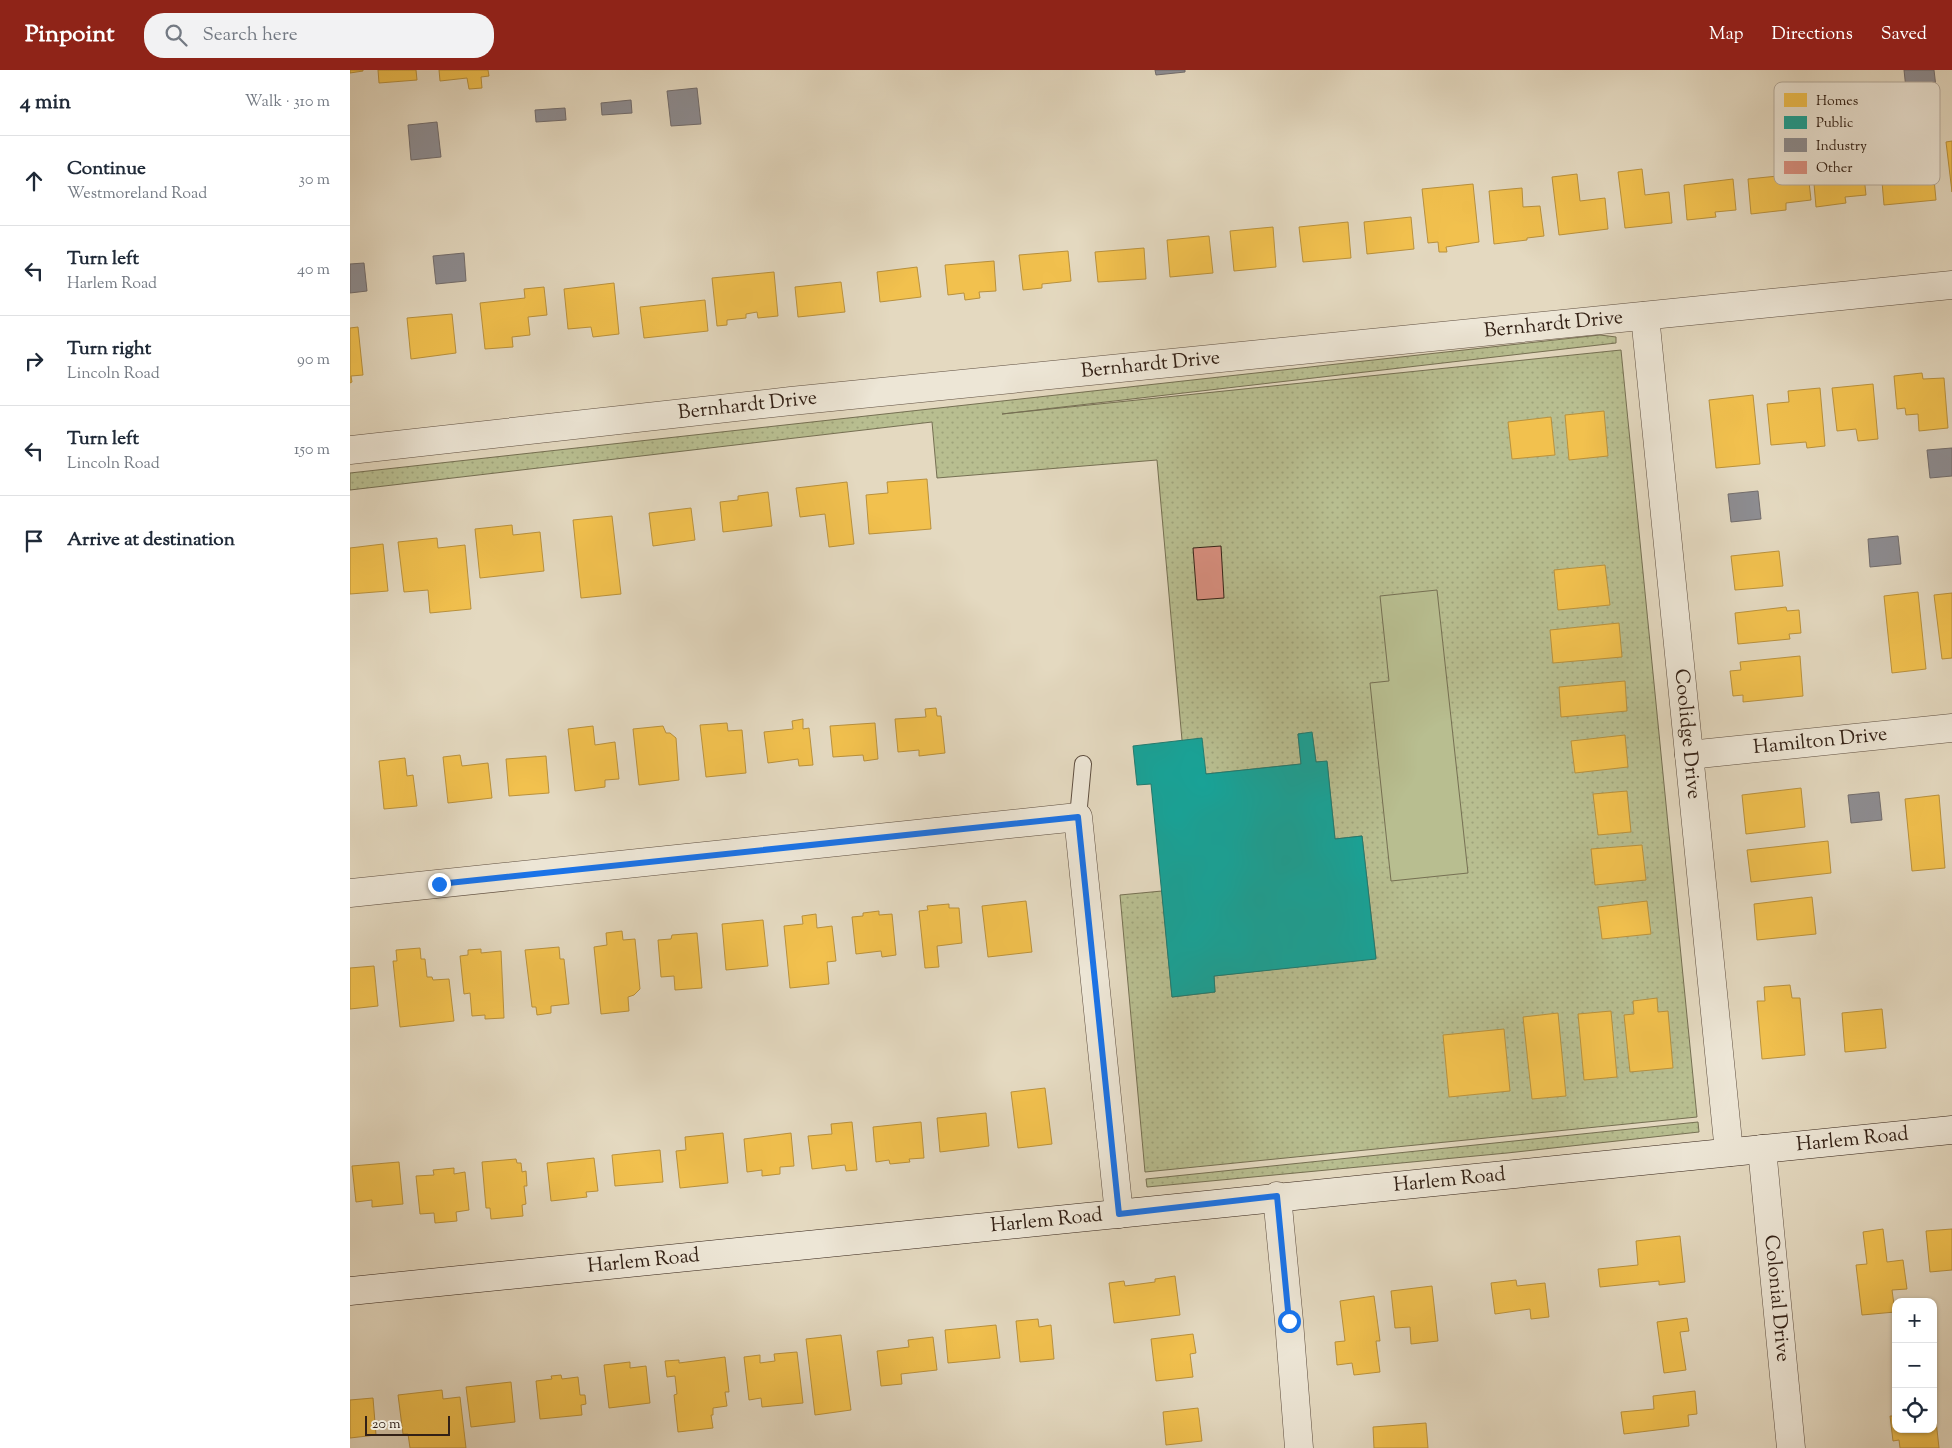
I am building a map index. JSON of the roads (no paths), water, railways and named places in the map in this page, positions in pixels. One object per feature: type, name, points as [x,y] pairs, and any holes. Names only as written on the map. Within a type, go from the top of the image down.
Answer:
[{"type":"street","name":"Bernhardt Drive","points":[[350,450],[791,401],[1952,285]]},
{"type":"street","name":"Coolidge Drive","points":[[1646,316],[1729,1152]]},
{"type":"street","name":"Hamilton Drive","points":[[1689,755],[1952,728]]},
{"type":"street","points":[[350,893],[1078,817],[1119,1214]]},
{"type":"street","name":"Harlem Road","points":[[350,1291],[1119,1214],[1277,1196],[1952,1130]]},
{"type":"street","name":"Colonial Drive","points":[[1762,1149],[1791,1448]]},
{"type":"street","points":[[1277,1196],[1299,1448]]},
{"type":"lane","points":[[1078,817],[1084,764]]}]
